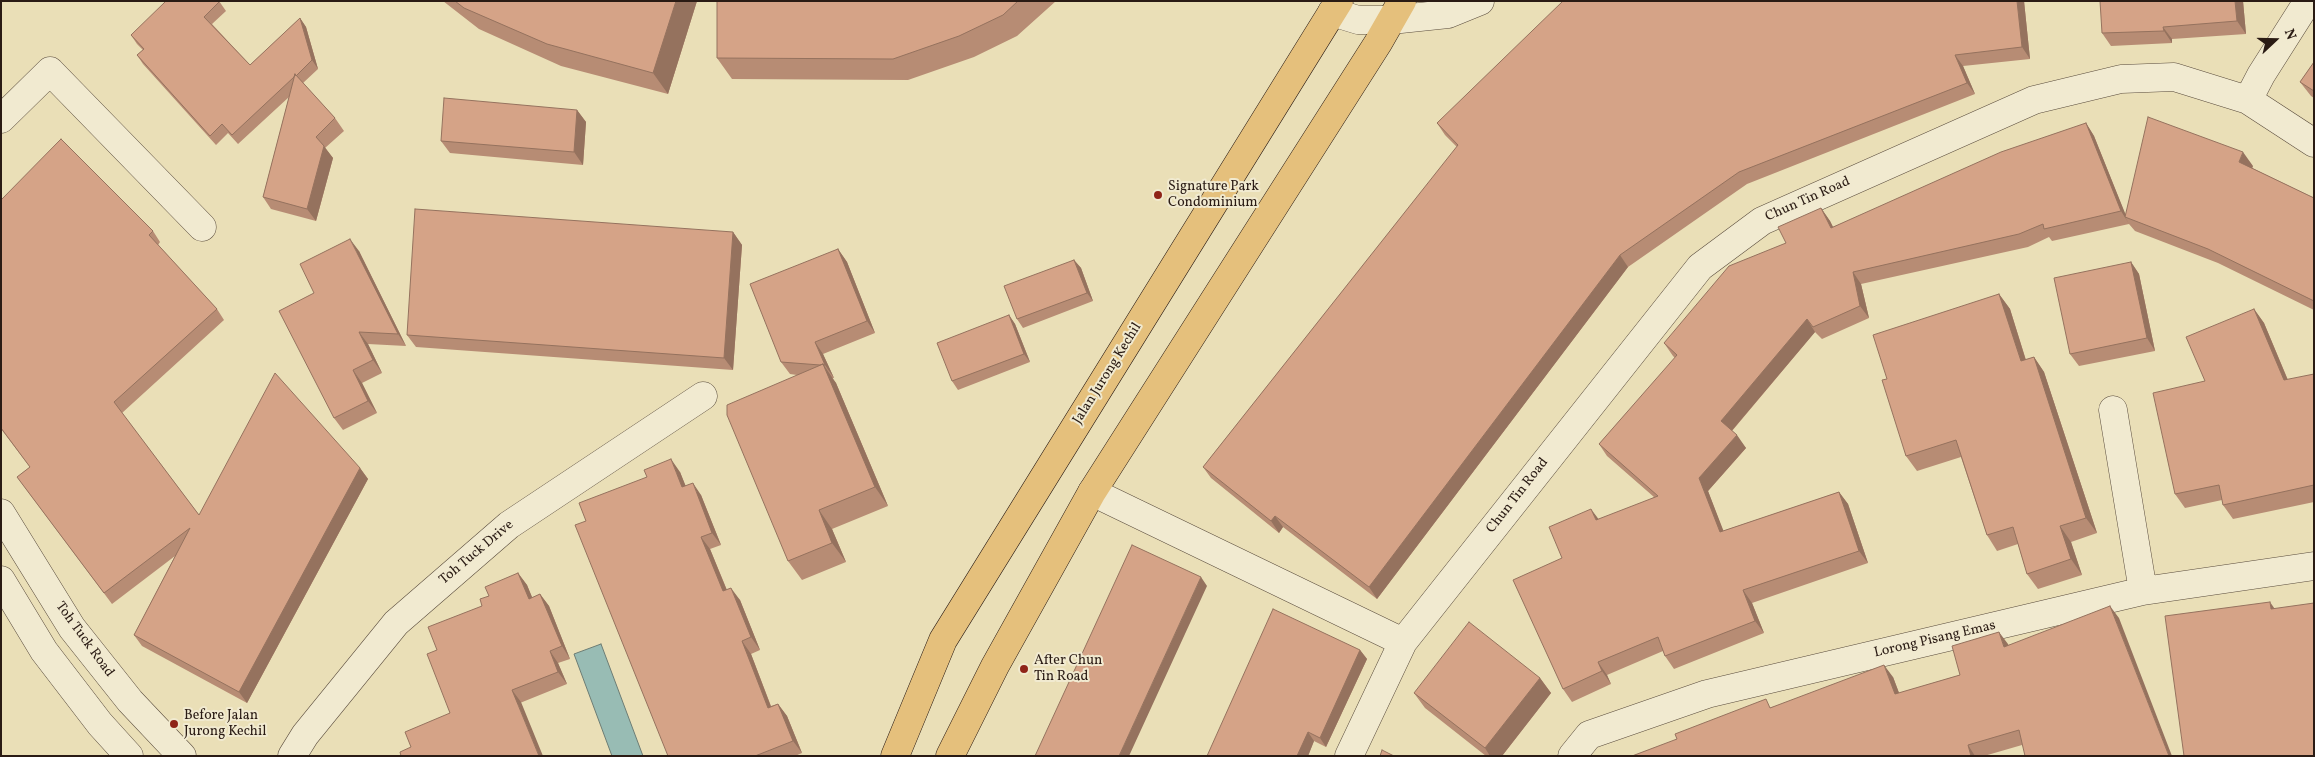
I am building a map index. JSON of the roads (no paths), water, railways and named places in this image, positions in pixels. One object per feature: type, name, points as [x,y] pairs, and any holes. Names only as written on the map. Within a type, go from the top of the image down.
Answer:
[{"type":"main road","name":"Jalan Jurong Kechil","points":[[895,756],[943,640],[1336,7]]},
{"type":"main road","points":[[950,756],[995,666],[1092,492],[1396,11]]},
{"type":"street","points":[[1336,7],[1358,20],[1396,11],[1448,14],[1480,1]]},
{"type":"street","points":[[2248,100],[2261,75],[2308,1]]},
{"type":"street","points":[[1,119],[50,71],[202,227]]},
{"type":"street","name":"Chun Tin Road","points":[[1349,756],[1403,642],[1700,267],[1762,221],[2034,100],[2121,79],[2174,77],[2248,100],[2314,143]]},
{"type":"street","name":"Toh Tuck Drive","points":[[292,756],[323,712],[396,623],[410,610],[509,525],[703,396]]},
{"type":"street","points":[[2113,410],[2143,591]]},
{"type":"street","points":[[1092,492],[1403,642]]},
{"type":"street","name":"Toh Tuck Road","points":[[1,513],[72,628],[130,701],[182,756]]},
{"type":"street","name":"Lorong Pisang Emas","points":[[1572,756],[1589,735],[1707,694],[2143,591],[2314,566]]},
{"type":"street","points":[[1,580],[44,651],[100,724],[129,756]]},
{"type":"water","points":[[601,644],[643,756],[612,756],[574,654]]},
{"type":"place","name":"Signature Park Condominium","points":[[1158,195]]},
{"type":"place","name":"After Chun Tin Road","points":[[1024,669]]},
{"type":"place","name":"Before Jalan Jurong Kechil","points":[[174,724]]}]
